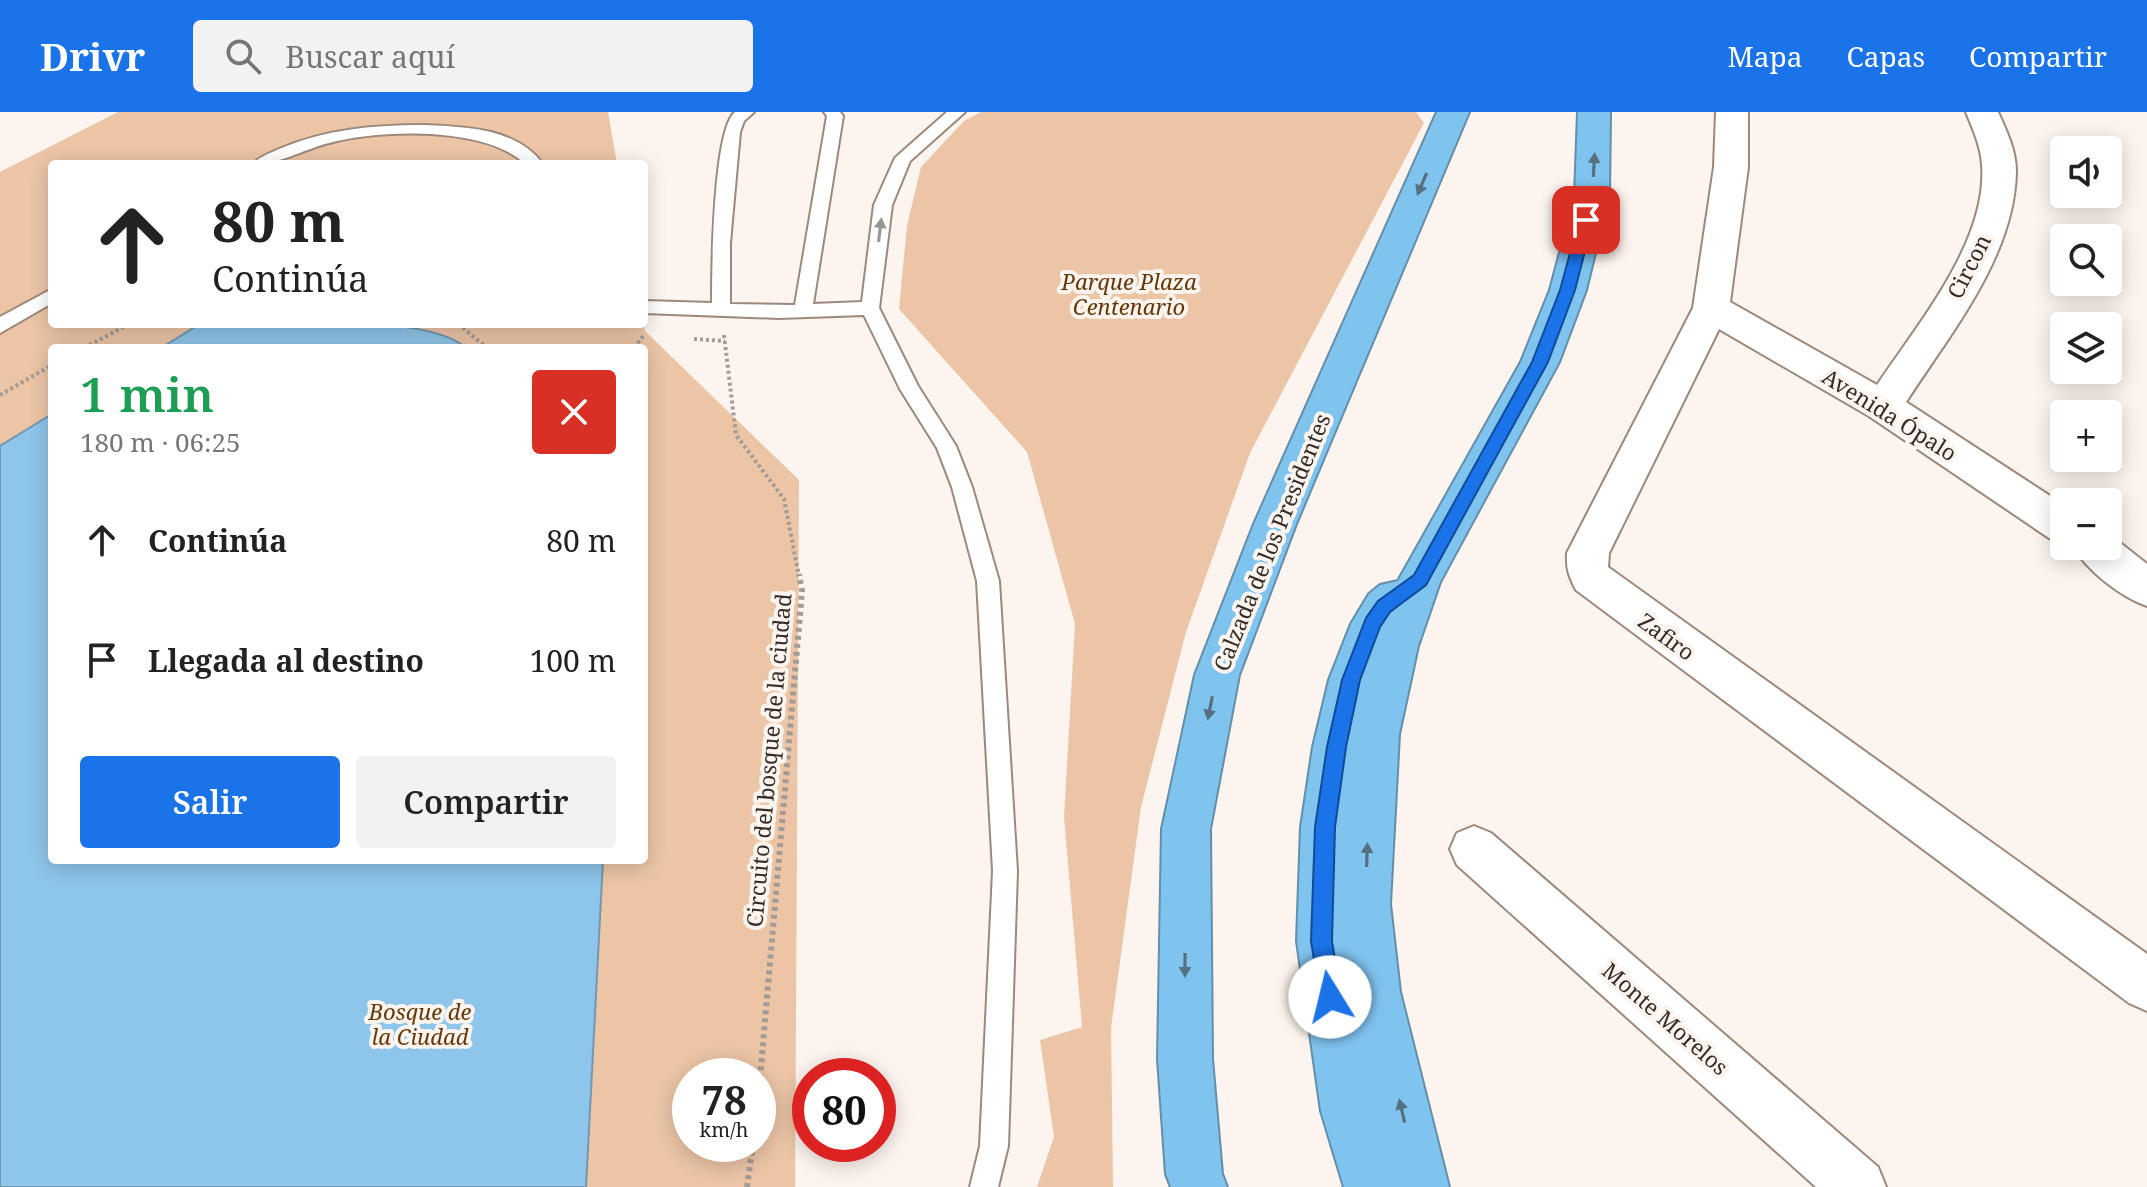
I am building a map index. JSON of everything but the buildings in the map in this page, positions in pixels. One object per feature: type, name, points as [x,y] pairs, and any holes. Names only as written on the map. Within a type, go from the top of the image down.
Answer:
[{"type":"highway","name":"Calzada de los Presidentes","points":[[1196,1183],[1185,1059],[1186,829],[1217,675],[1275,524],[1453,112]]},
{"type":"highway","points":[[1421,1187],[1374,992],[1365,904],[1376,734],[1396,646],[1420,580],[1540,362],[1568,290],[1592,196],[1594,112]]},
{"type":"highway","points":[[1372,1187],[1348,1111],[1322,941],[1325,827],[1336,747],[1351,680],[1373,624],[1384,607],[1420,580]]},
{"type":"street","name":"Zafiro","points":[[1732,112],[1731,167],[1711,308],[1588,553],[1587,567],[1591,578],[2147,985]]},
{"type":"street","name":"Circon","points":[[1883,406],[1969,272],[1997,206],[1999,169],[1982,112]]},
{"type":"street","name":"Avenida Ópalo","points":[[1711,308],[1883,406],[2050,517]]},
{"type":"street","points":[[2112,560],[2147,588]]},
{"type":"street","name":"Monte Morelos","points":[[1474,849],[1858,1187]]},
{"type":"lane","points":[[721,310],[721,243],[732,132],[737,118],[746,112]]},
{"type":"lane","points":[[803,311],[835,116],[832,112]]},
{"type":"lane","points":[[957,112],[903,158],[883,205],[870,308],[910,389],[946,446],[962,487],[988,581],[1005,871],[994,1146],[984,1187]]},
{"type":"lane","points":[[272,160],[330,138],[383,130],[430,129],[498,140],[515,147],[530,160]]},
{"type":"lane","points":[[0,326],[48,297]]},
{"type":"lane","points":[[648,307],[803,311],[870,308]]},
{"type":"path","name":"Circuito del bosque de la ciudad","points":[[721,310],[736,435],[784,499],[802,591],[762,1058]]},
{"type":"path","points":[[92,344],[122,328]]},
{"type":"path","points":[[463,328],[482,344]]},
{"type":"path","points":[[637,344],[643,334],[657,336]]},
{"type":"path","points":[[684,338],[725,341]]},
{"type":"path","points":[[0,395],[48,367]]},
{"type":"path","points":[[747,1187],[750,1162]]},
{"type":"green space","name":"Bosque de la Ciudad","points":[[118,112],[608,112],[616,160],[48,160],[48,328],[645,328],[799,480],[796,1058],[792,1058],[792,1162],[795,1162],[795,1187],[0,1187],[0,172]]},
{"type":"green space","name":"Parque Plaza Centenario","points":[[981,112],[1416,112],[1424,123],[1250,453],[1186,632],[1141,807],[1111,1028],[1113,1187],[1037,1187],[1054,1137],[1040,1040],[1082,1027],[1064,817],[1075,624],[1027,452],[899,309],[907,226],[921,167],[964,121]]},
{"type":"water","points":[[194,328],[408,328],[445,336],[459,344],[168,344]]},
{"type":"water","points":[[48,416],[48,864],[603,864],[586,1187],[0,1187],[0,446]]},
{"type":"route","points":[[1330,997],[1322,941],[1325,827],[1336,747],[1351,680],[1373,624],[1384,607],[1420,580],[1540,362],[1568,290],[1586,220]]}]
